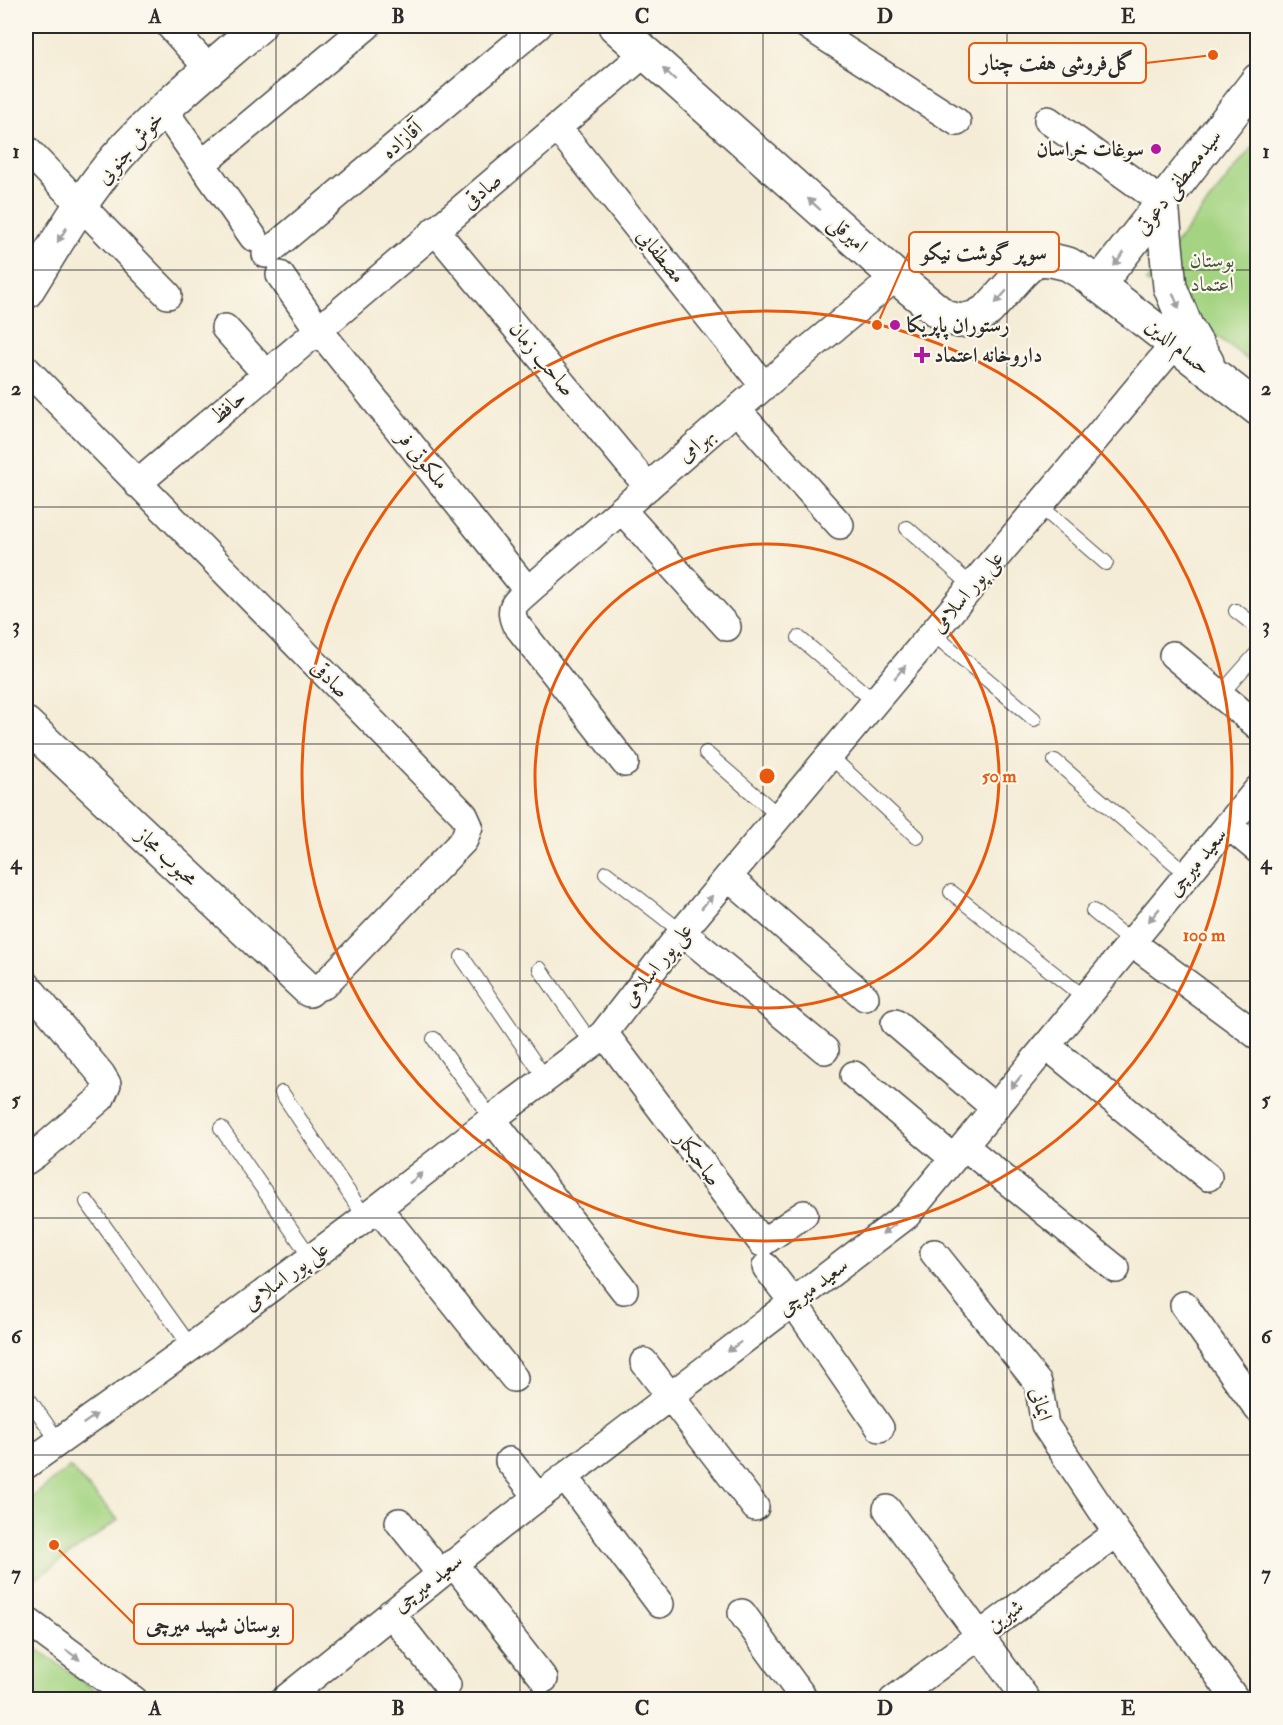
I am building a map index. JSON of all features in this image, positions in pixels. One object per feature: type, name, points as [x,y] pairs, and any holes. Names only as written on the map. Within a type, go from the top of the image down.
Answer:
[{"type":"main road","name":"خوش جنوبی","points":[[26,292],[81,205],[117,158],[163,109],[259,26]]},
{"type":"main road","name":"امیرقلی","points":[[617,26],[896,277],[945,317],[960,321],[974,318],[988,310],[1036,259],[1068,264],[1099,284]]},
{"type":"main road","name":"سیدمصطفی دعوتی","points":[[1099,284],[1257,80]]},
{"type":"main road","points":[[1162,202],[1170,287],[1186,326],[1216,378]]},
{"type":"main road","name":"حسام الدین","points":[[1099,284],[1257,409]]},
{"type":"main road","name":"محبوب مجاز","points":[[26,724],[309,990]]},
{"type":"street","points":[[170,26],[209,69]]},
{"type":"street","points":[[202,164],[367,26]]},
{"type":"street","name":"آقازاده","points":[[267,255],[538,26]]},
{"type":"street","points":[[808,26],[957,122]]},
{"type":"street","name":"صادقی","points":[[318,328],[645,53]]},
{"type":"street","name":"ملکوتی فر","points":[[163,109],[318,328],[528,591]]},
{"type":"street","points":[[1048,120],[1162,202]]},
{"type":"street","name":"مصطفایی","points":[[557,126],[764,386]]},
{"type":"street","points":[[26,149],[168,295]]},
{"type":"street","name":"صاحب زمان","points":[[435,230],[648,487]]},
{"type":"street","name":"بهرامی","points":[[625,763],[516,623],[512,615],[513,607],[528,591],[764,386],[896,277]]},
{"type":"street","points":[[225,328],[266,374]]},
{"type":"street","name":"حافظ","points":[[137,484],[318,328]]},
{"type":"street","name":"علی پور اسلامی","points":[[26,1465],[311,1258],[598,1039],[682,932],[1174,345]]},
{"type":"street","name":"صادقی","points":[[26,369],[464,815],[469,826],[464,840],[324,985],[309,990]]},
{"type":"street","points":[[737,410],[840,525]]},
{"type":"street","points":[[622,510],[727,627]]},
{"type":"street","points":[[1173,655],[1257,726]]},
{"type":"street","name":"سعید میرچی","points":[[284,1700],[391,1612],[538,1497],[907,1215],[1257,789]]},
{"type":"street","points":[[1228,825],[1257,850]]},
{"type":"street","points":[[728,877],[865,997]]},
{"type":"street","points":[[682,932],[825,1050]]},
{"type":"street","points":[[1131,942],[1257,1035]]},
{"type":"street","points":[[26,984],[107,1084],[101,1098],[26,1161]]},
{"type":"street","points":[[895,1023],[994,1108]]},
{"type":"street","name":"صاحبکار","points":[[598,1039],[762,1243],[804,1214]]},
{"type":"street","points":[[1046,1045],[1208,1177]]},
{"type":"street","points":[[854,1075],[1116,1269]]},
{"type":"street","points":[[492,1119],[624,1290]]},
{"type":"street","points":[[372,1212],[514,1378]]},
{"type":"street","name":"ایمانی","points":[[934,1253],[1038,1383],[1045,1425],[1117,1533],[1236,1700]]},
{"type":"street","points":[[766,1267],[793,1302],[880,1428]]},
{"type":"street","points":[[1184,1305],[1257,1409]]},
{"type":"street","points":[[644,1362],[755,1507]]},
{"type":"street","points":[[509,1461],[538,1497]]},
{"type":"street","points":[[565,1477],[660,1604]]},
{"type":"street","points":[[887,1509],[1027,1700]]},
{"type":"street","points":[[399,1522],[447,1568],[544,1679]]},
{"type":"street","name":"شیرین","points":[[893,1700],[1117,1533]]},
{"type":"street","points":[[391,1612],[447,1685]]},
{"type":"street","points":[[742,1613],[805,1700]]},
{"type":"street","points":[[26,1620],[134,1700]]},
{"type":"lane","points":[[1040,506],[1106,563]]},
{"type":"lane","points":[[907,528],[972,586]]},
{"type":"lane","points":[[1236,611],[1257,628]]},
{"type":"lane","points":[[932,633],[1034,719]]},
{"type":"lane","points":[[800,638],[875,702]]},
{"type":"lane","points":[[1220,695],[1257,652]]},
{"type":"lane","points":[[706,753],[779,816]]},
{"type":"lane","points":[[830,756],[917,837]]},
{"type":"lane","points":[[1056,761],[1187,874]]},
{"type":"lane","points":[[606,873],[682,932]]},
{"type":"lane","points":[[951,892],[1085,998]]},
{"type":"lane","points":[[1093,911],[1131,942]]},
{"type":"lane","points":[[462,957],[545,1078]]},
{"type":"lane","points":[[540,969],[598,1039]]},
{"type":"lane","points":[[434,1039],[492,1119]]},
{"type":"lane","points":[[282,1093],[372,1212]]},
{"type":"lane","points":[[221,1128],[311,1258]]},
{"type":"lane","points":[[87,1202],[191,1347]]},
{"type":"lane","points":[[26,1395],[58,1441]]},
{"type":"green space","name":"بوستان اعتماد","points":[[1257,141],[1257,367],[1146,281]]},
{"type":"green space","points":[[70,1467],[118,1520],[38,1577],[26,1569],[26,1502]]},
{"type":"green space","points":[[26,1641],[107,1699],[26,1699]]},
{"type":"place","name":"گل‌فروشی هفت چنار","points":[[1213,55]]},
{"type":"place","name":"سوغات خراسان","points":[[1156,149]]},
{"type":"place","name":"سوپر گوشت نیکو","points":[[877,325]]},
{"type":"place","name":"رستوران پاپریکا","points":[[895,325]]},
{"type":"place","name":"داروخانه اعتماد","points":[[922,355]]},
{"type":"place","name":"بوستان شهید میرچی","points":[[54,1545]]}]
